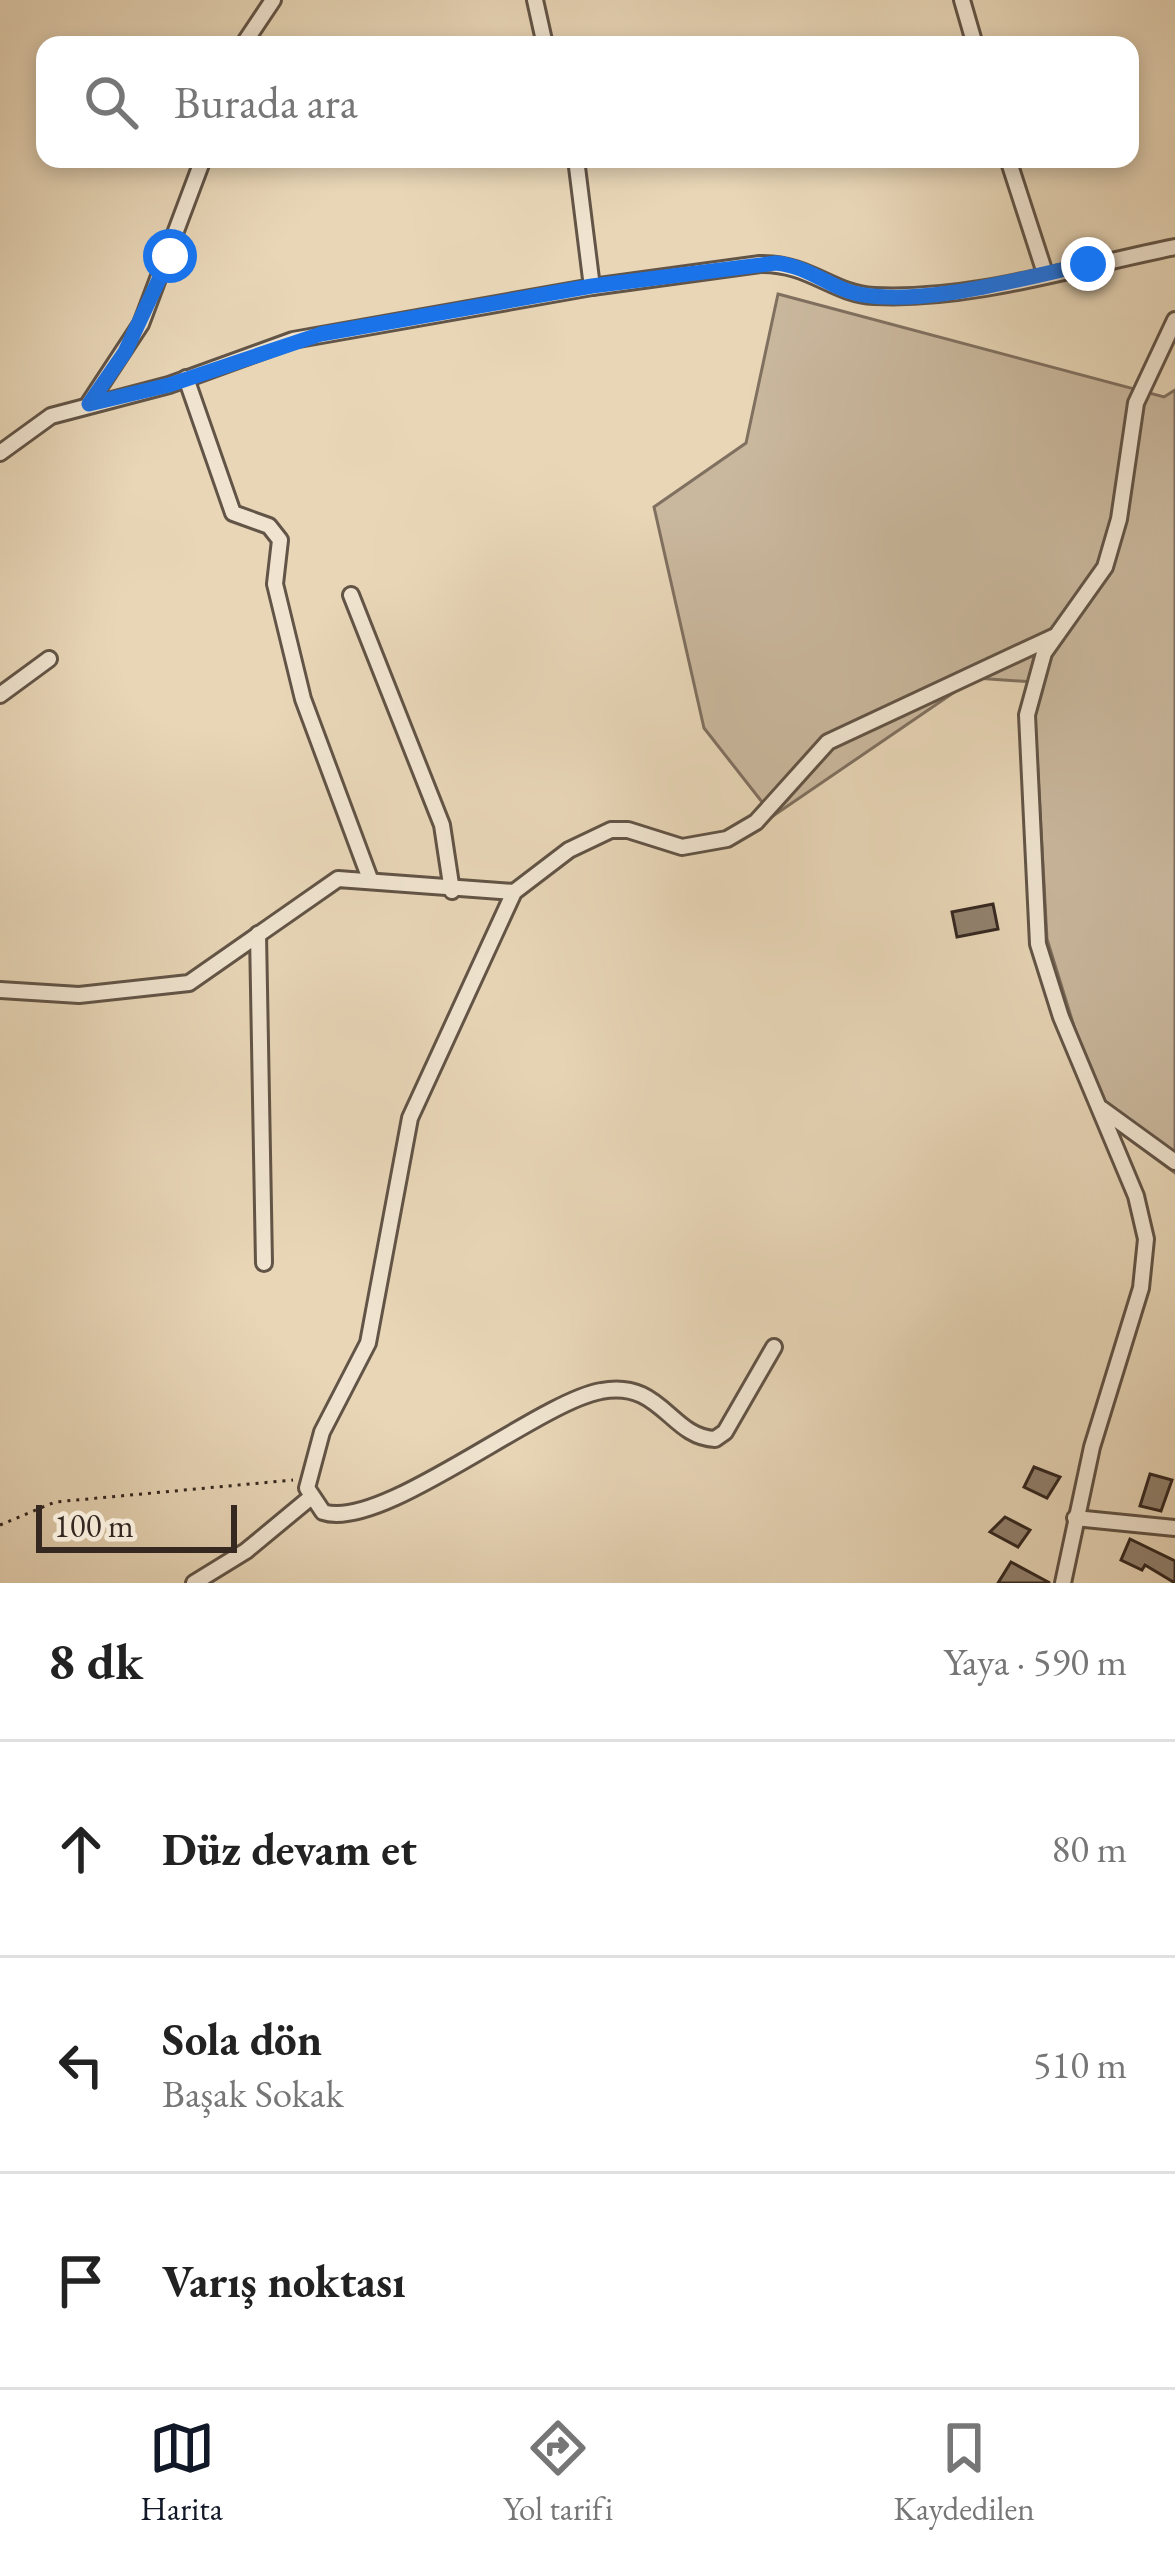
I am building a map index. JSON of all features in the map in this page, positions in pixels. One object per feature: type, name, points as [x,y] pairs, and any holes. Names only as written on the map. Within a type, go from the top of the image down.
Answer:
[{"type":"street","points":[[249,36],[273,0]]},
{"type":"street","points":[[535,0],[542,36]]},
{"type":"street","points":[[962,0],[972,36]]},
{"type":"street","points":[[89,404],[141,324],[200,168]]},
{"type":"street","points":[[577,168],[592,286]]},
{"type":"street","points":[[1012,168],[1045,273]]},
{"type":"street","points":[[0,453],[51,416],[307,337],[592,286],[776,263],[806,268],[854,293],[884,296],[1045,273],[1175,247]]},
{"type":"street","points":[[1063,1583],[1075,1518],[1145,1259],[1144,1220],[1053,996],[1038,944],[1027,715],[1036,673],[1053,637],[1105,567],[1119,519],[1136,403],[1175,320]]},
{"type":"street","points":[[186,378],[233,512],[269,526],[280,540],[275,584],[303,699],[370,879]]},
{"type":"street","points":[[351,595],[442,825],[452,891]]},
{"type":"street","points":[[774,1347],[731,1423],[715,1439],[701,1438],[641,1393],[604,1390],[555,1410],[450,1470],[350,1512],[330,1515],[310,1498],[306,1479],[322,1432],[368,1343],[410,1118],[514,892],[542,868],[610,830],[682,847],[727,839],[757,822],[814,752],[828,742],[1053,637]]},
{"type":"street","points":[[0,695],[49,659]]},
{"type":"street","points":[[0,990],[79,994],[189,982],[327,884],[370,879],[452,891],[514,892]]},
{"type":"street","points":[[258,934],[264,1263]]},
{"type":"street","points":[[1102,1109],[1175,1162]]},
{"type":"street","points":[[194,1583],[246,1551],[310,1498]]},
{"type":"street","points":[[1075,1518],[1175,1528]]},
{"type":"path","points":[[0,1525],[56,1502],[306,1479]]},
{"type":"shaded area","points":[[778,294],[1164,397],[1175,390],[1175,1173],[1103,1120],[1047,939],[1033,682],[975,678],[773,816],[704,728],[654,507],[746,443]]},
{"type":"building","points":[[993,904],[998,929],[957,937],[952,912]]},
{"type":"building","points":[[1034,1467],[1060,1477],[1047,1498],[1024,1487]]},
{"type":"building","points":[[1150,1474],[1172,1480],[1161,1511],[1140,1506]]},
{"type":"building","points":[[1005,1517],[1030,1530],[1018,1547],[990,1532]]},
{"type":"building","points":[[1130,1539],[1175,1561],[1175,1583],[1145,1565],[1142,1570],[1121,1560]]},
{"type":"building","points":[[1011,1562],[1050,1583],[998,1583]]},
{"type":"route","points":[[170,256],[141,324],[89,404],[169,385],[293,340],[592,286],[776,263],[806,268],[854,293],[884,296],[1000,283],[1088,264]]}]
